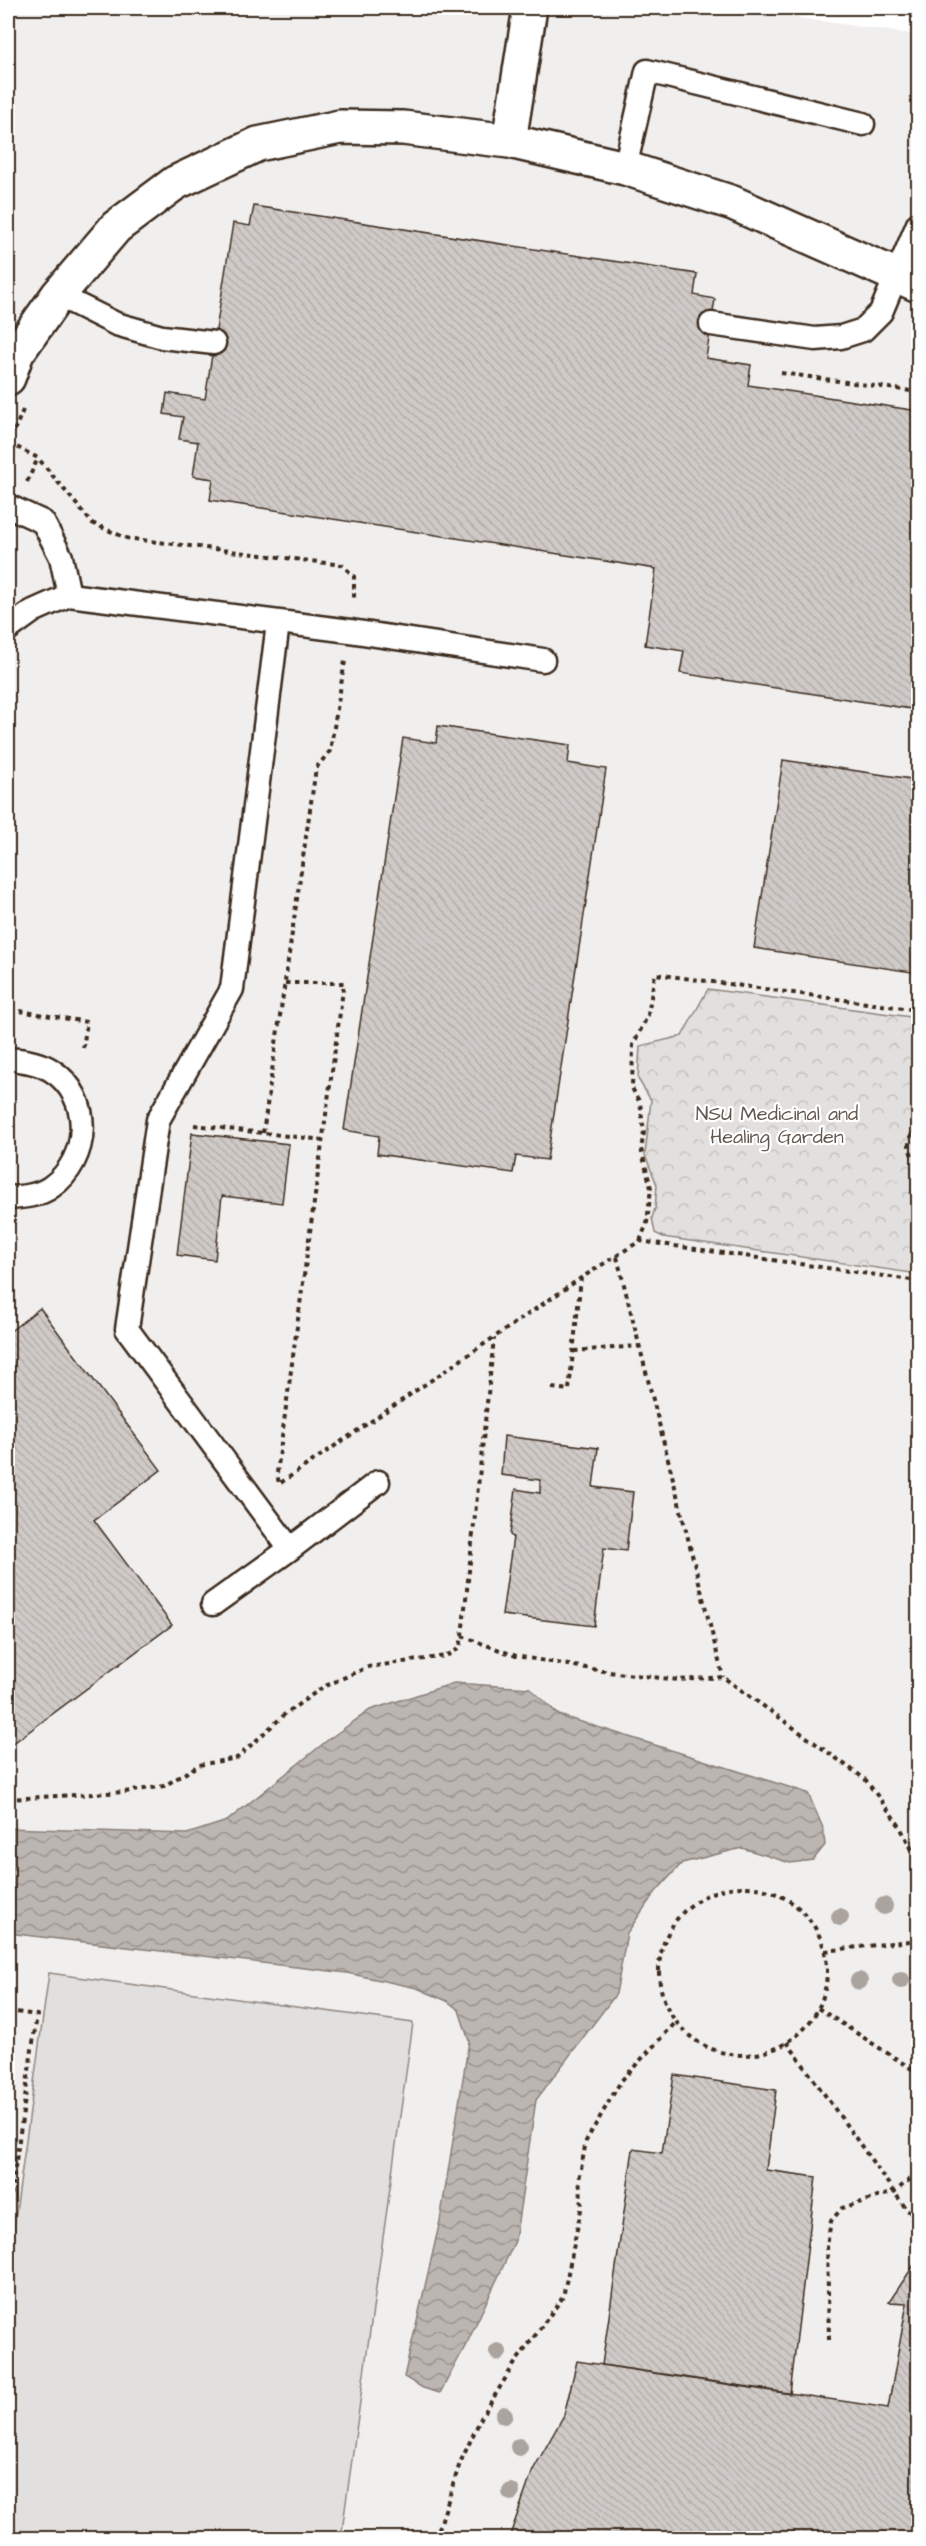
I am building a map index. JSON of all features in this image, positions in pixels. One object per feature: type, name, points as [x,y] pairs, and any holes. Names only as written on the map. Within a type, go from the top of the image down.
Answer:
[{"type":"street","points":[[509,141],[530,8]]},
{"type":"street","points":[[17,389],[17,353],[58,295],[116,227],[175,183],[258,144],[340,127],[403,128],[509,141],[625,168],[733,202],[908,281]]},
{"type":"lane","points":[[625,168],[647,71],[863,124]]},
{"type":"lane","points":[[711,324],[815,339],[841,337],[863,330],[908,281],[918,224]]},
{"type":"lane","points":[[58,295],[117,324],[162,338],[214,343]]},
{"type":"lane","points":[[8,506],[43,522],[61,557],[69,594]]},
{"type":"lane","points":[[8,629],[33,611],[69,594],[350,631],[543,660]]},
{"type":"lane","points":[[278,623],[232,989],[158,1120],[127,1329],[290,1549]]},
{"type":"lane","points":[[8,1059],[31,1061],[52,1071],[69,1086],[79,1107],[83,1130],[79,1152],[67,1172],[59,1180],[50,1188],[29,1197],[8,1198]]},
{"type":"lane","points":[[213,1604],[378,1482]]},
{"type":"path","points":[[781,372],[918,393]]},
{"type":"path","points":[[17,389],[9,443],[38,458],[92,523],[126,537],[342,565],[354,576],[350,631],[330,751],[316,768],[263,1134]]},
{"type":"path","points":[[285,983],[344,983],[277,1473],[279,1484],[581,1278],[640,1241],[647,1223],[651,1188],[641,1149],[644,1132],[640,1103],[632,1088],[633,1045],[648,1015],[656,974],[918,1010]]},
{"type":"path","points":[[20,1011],[87,1022],[83,1048]]},
{"type":"path","points":[[918,1051],[915,1071],[918,1096]]},
{"type":"path","points":[[194,1125],[322,1140]]},
{"type":"path","points":[[918,1127],[910,1137],[909,1144],[913,1157],[918,1161]]},
{"type":"path","points":[[640,1241],[918,1281]]},
{"type":"path","points":[[617,1257],[723,1677]]},
{"type":"path","points":[[552,1388],[569,1390],[581,1278]]},
{"type":"path","points":[[8,1799],[125,1792],[164,1786],[199,1765],[237,1758],[285,1714],[323,1687],[368,1667],[446,1656],[460,1648],[494,1338]]},
{"type":"path","points":[[574,1351],[639,1346]]},
{"type":"path","points":[[462,1635],[516,1656],[616,1673],[679,1680],[723,1677],[865,1779],[899,1825],[918,1861]]},
{"type":"path","points":[[730,1888],[755,1888],[779,1895],[800,1909],[816,1928],[825,1951],[827,1971],[825,1990],[818,2008],[805,2027],[787,2042],[765,2052],[740,2055],[715,2051],[693,2039],[676,2022],[663,2000],[658,1976],[661,1951],[670,1928],[686,1909],[706,1895],[730,1888]]},
{"type":"path","points":[[825,1951],[918,1940]]},
{"type":"path","points":[[818,2008],[918,2073]]},
{"type":"path","points":[[8,2011],[37,2015],[8,2216]]},
{"type":"path","points":[[436,2538],[460,2463],[481,2418],[513,2366],[563,2297],[582,2205],[579,2180],[586,2141],[621,2081],[676,2022]]},
{"type":"path","points":[[787,2042],[907,2210],[918,2217]]},
{"type":"path","points":[[829,2340],[827,2245],[831,2221],[842,2208],[894,2192],[918,2173]]},
{"type":"shaded area","points":[[8,8],[728,8],[918,35],[918,2538],[8,2538]]},
{"type":"green space","name":"NSU Medicinal and Healing Garden","points":[[708,989],[918,1018],[918,1274],[663,1237],[655,1233],[652,1218],[657,1185],[645,1155],[651,1100],[638,1079],[640,1046],[682,1036]]},
{"type":"green space","points":[[49,1973],[413,2023],[341,2538],[8,2538],[8,2271]]},
{"type":"water","points":[[454,1683],[530,1688],[559,1715],[808,1793],[823,1828],[825,1845],[813,1860],[790,1863],[742,1848],[682,1863],[653,1895],[627,1933],[616,1994],[536,2100],[515,2241],[468,2341],[440,2393],[423,2388],[404,2377],[440,2221],[469,2041],[459,2010],[447,2001],[417,1988],[347,1973],[8,1933],[8,1828],[187,1834],[227,1821],[329,1739],[370,1710]]},
{"type":"building","points":[[254,206],[697,274],[694,295],[715,299],[706,358],[751,365],[748,385],[918,411],[918,710],[680,673],[684,651],[645,645],[656,569],[210,500],[213,479],[193,476],[198,442],[179,439],[183,417],[164,414],[167,393],[205,399],[233,223],[250,226]]},
{"type":"building","points":[[438,726],[570,745],[568,763],[606,769],[547,1160],[516,1156],[513,1173],[377,1154],[379,1136],[344,1130],[403,738],[436,743]]},
{"type":"building","points":[[783,760],[918,780],[918,973],[754,948]]},
{"type":"building","points":[[192,1133],[289,1144],[282,1203],[222,1196],[215,1260],[177,1255]]},
{"type":"building","points":[[40,1308],[161,1470],[94,1520],[172,1625],[8,1747],[8,1333]]},
{"type":"building","points":[[504,1436],[598,1448],[593,1487],[633,1492],[626,1551],[604,1548],[594,1626],[502,1615],[513,1537],[510,1535],[516,1489],[540,1493],[540,1480],[501,1475]]},
{"type":"building","points":[[674,2075],[776,2090],[766,2170],[816,2177],[790,2394],[602,2365],[633,2149],[662,2153]]},
{"type":"building","points":[[918,2259],[918,2538],[509,2538],[533,2470],[564,2415],[577,2361],[888,2408],[907,2303],[889,2302]]}]
